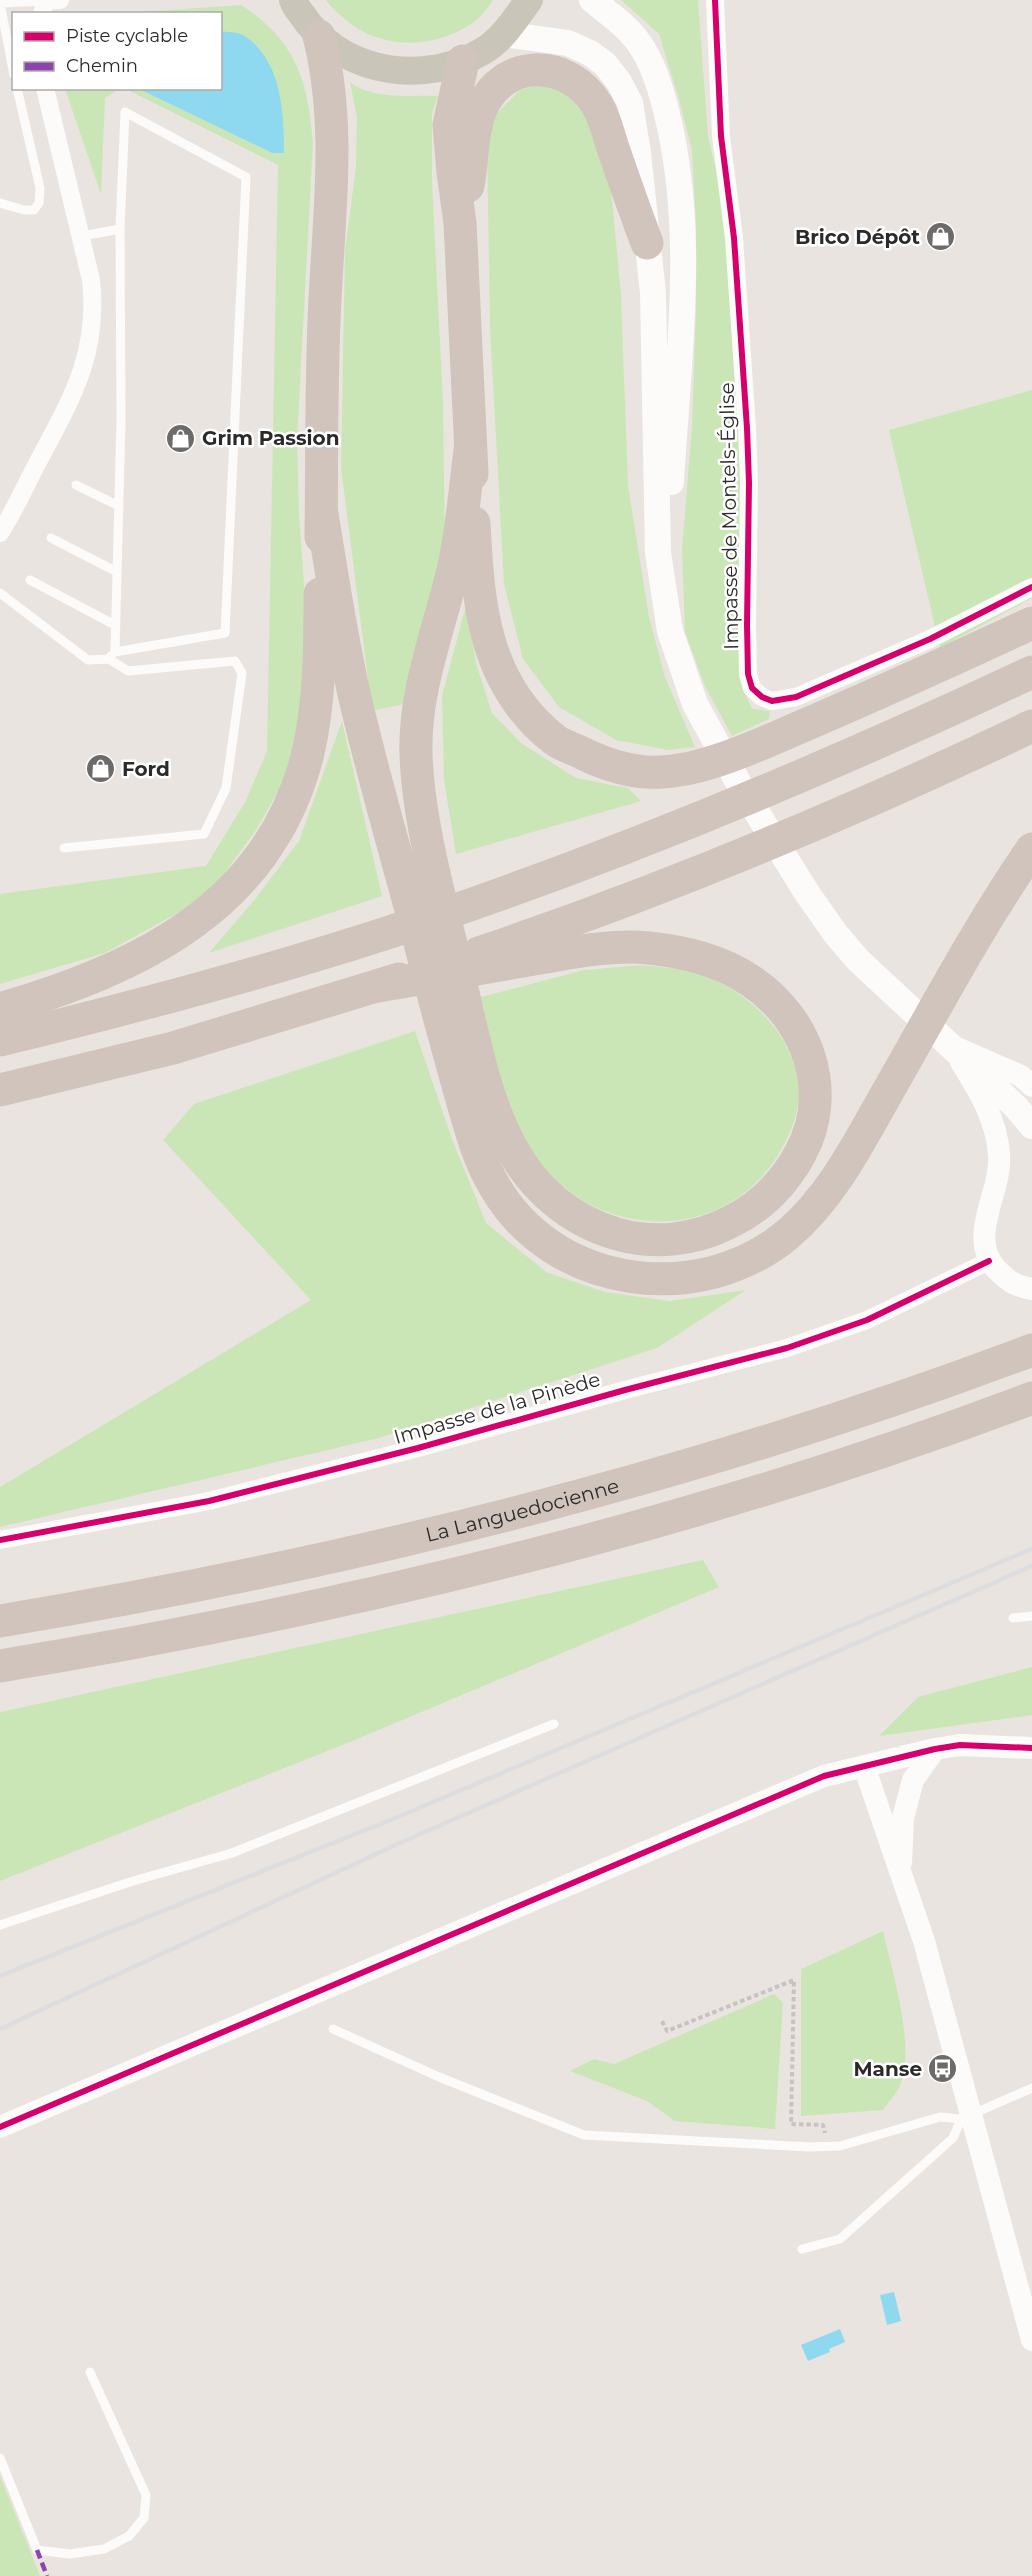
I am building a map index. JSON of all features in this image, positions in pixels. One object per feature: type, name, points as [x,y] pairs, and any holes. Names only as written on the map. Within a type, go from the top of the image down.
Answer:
[{"type":"highway","points":[[0,1009],[103,974],[178,935],[227,894],[259,856],[274,834],[302,775],[314,718],[320,644],[324,323],[331,211],[331,92],[319,36]]},
{"type":"highway","points":[[463,61],[449,125],[460,223],[475,550],[484,626],[497,668],[524,709],[556,740],[609,766],[643,772],[665,772],[695,766],[751,748],[1032,623]]},
{"type":"highway","points":[[460,223],[477,122],[489,94],[506,79],[523,72],[540,69],[556,71],[574,79],[599,108],[647,243]]},
{"type":"highway","points":[[470,451],[454,563],[422,690],[416,750],[418,784],[476,1147],[504,1202],[534,1233],[580,1262],[628,1278],[675,1280],[728,1268],[757,1255],[786,1236],[824,1194],[857,1144],[998,901],[1032,849]]},
{"type":"highway","points":[[322,514],[356,700],[400,863],[460,1043],[522,1165],[560,1206],[589,1224],[623,1236],[660,1240],[678,1239],[710,1231],[757,1207],[781,1185],[798,1157],[812,1126],[816,1096],[813,1068],[806,1047],[795,1026],[774,1000],[748,979],[695,956],[643,947],[583,951],[378,986]]},
{"type":"highway","points":[[0,1040],[273,968],[406,926],[553,875],[772,789],[933,719],[1032,672]]},
{"type":"highway","points":[[0,1090],[173,1048],[378,986],[506,944],[698,873],[895,790],[1032,726]]},
{"type":"highway","name":"La Languedocienne","points":[[0,1621],[239,1578],[356,1553],[512,1514],[672,1470],[819,1424],[1032,1350]]},
{"type":"highway","points":[[0,1666],[243,1622],[352,1599],[499,1563],[787,1482],[1032,1398]]},
{"type":"main road","points":[[292,0],[319,36],[351,58],[388,70],[426,71],[463,61],[485,50],[504,34],[529,0]]},
{"type":"main road","points":[[592,0],[629,31],[648,58],[658,83],[670,129],[678,178],[682,291],[664,584]]},
{"type":"main road","points":[[504,34],[567,43],[590,53],[604,64],[619,82],[630,103],[653,293],[656,517],[670,631],[695,704],[739,784],[807,893],[835,933],[858,960],[1015,1106],[1032,1125]]},
{"type":"street","name":"Impasse de Montels-Église","points":[[715,0],[721,136],[734,238],[747,428],[749,483],[747,635],[748,674],[752,688],[762,697],[772,701],[796,697],[930,639],[1032,587]]},
{"type":"street","points":[[0,533],[77,389],[89,346],[93,296],[82,236],[46,90]]},
{"type":"street","points":[[950,1046],[1021,1076],[1032,1086]]},
{"type":"street","points":[[950,1046],[981,1095],[994,1125],[998,1146],[997,1180],[983,1234],[989,1261],[1013,1286],[1032,1289]]},
{"type":"street","name":"Impasse de la Pinède","points":[[0,1540],[209,1501],[418,1448],[625,1390],[787,1348],[867,1320],[989,1261]]},
{"type":"street","points":[[0,2127],[824,1776],[960,1745],[1032,1748]]},
{"type":"street","points":[[900,1869],[903,1818],[913,1780],[935,1749]]},
{"type":"street","points":[[864,1766],[888,1842],[900,1869],[924,1941],[967,2117],[1032,2340]]},
{"type":"lane","points":[[12,65],[0,3],[49,5]]},
{"type":"lane","points":[[0,203],[24,210],[34,210],[39,203],[40,188],[17,90]]},
{"type":"lane","points":[[0,592],[88,660],[225,633],[246,177],[125,112],[120,229],[119,506],[112,655]]},
{"type":"lane","points":[[82,236],[120,229]]},
{"type":"lane","points":[[76,485],[119,506]]},
{"type":"lane","points":[[51,538],[117,572]]},
{"type":"lane","points":[[30,580],[115,625]]},
{"type":"lane","points":[[64,848],[204,834],[226,788],[242,674],[235,661],[128,671],[112,655]]},
{"type":"lane","points":[[1013,1618],[1032,1616]]},
{"type":"lane","points":[[0,1925],[133,1881],[232,1853],[554,1724]]},
{"type":"lane","points":[[333,2029],[439,2077],[584,2135],[840,2146],[940,2117],[967,2117],[1032,2088]]},
{"type":"lane","points":[[802,2249],[840,2239],[953,2138],[967,2117]]},
{"type":"lane","points":[[0,2458],[37,2550],[70,2554],[104,2549],[129,2536],[144,2518],[146,2495],[90,2372]]},
{"type":"path","points":[[662,2021],[667,2031],[794,1980],[791,2124],[824,2125],[826,2146]]},
{"type":"green space","points":[[326,0],[493,0],[479,18],[464,28],[430,41],[412,43],[377,38],[361,30],[346,20]]},
{"type":"green space","points":[[621,0],[698,0],[708,136],[720,188],[725,226],[739,417],[742,537],[737,601],[741,684],[752,709],[770,711],[769,719],[732,736],[705,686],[685,632],[682,550],[692,427],[696,310],[696,225],[692,150],[659,34]]},
{"type":"green space","points":[[241,5],[260,18],[275,33],[287,48],[303,81],[313,143],[297,439],[299,514],[307,628],[299,724],[287,776],[256,830],[224,874],[194,904],[105,953],[0,984],[0,894],[206,866],[245,802],[267,751],[278,165],[128,90],[141,90],[272,153],[242,35],[222,31],[222,12],[143,12]]},
{"type":"green space","points":[[350,82],[359,88],[381,94],[438,96],[432,113],[432,182],[443,402],[445,554],[404,704],[372,711],[341,467],[345,250],[356,167],[357,118]]},
{"type":"green space","points":[[536,86],[553,86],[565,92],[591,123],[611,189],[621,295],[628,485],[649,617],[665,677],[695,747],[668,750],[616,740],[559,707],[523,659],[504,584],[490,328],[487,144],[497,113],[520,90]]},
{"type":"green space","points":[[65,90],[117,90],[105,98],[101,194]]},
{"type":"green space","points":[[1032,390],[1032,598],[940,648],[889,430]]},
{"type":"green space","points":[[466,605],[476,663],[492,713],[521,743],[576,778],[628,788],[641,801],[456,854],[444,780],[442,696]]},
{"type":"green space","points":[[342,721],[382,896],[209,953],[256,898],[299,841]]},
{"type":"green space","points":[[641,965],[681,970],[704,976],[738,993],[767,1019],[779,1034],[796,1069],[799,1088],[797,1111],[792,1127],[782,1148],[766,1172],[747,1191],[725,1205],[700,1215],[675,1221],[648,1221],[621,1216],[595,1207],[568,1190],[542,1165],[520,1137],[506,1108],[481,997],[584,970]]},
{"type":"green space","points":[[415,1031],[452,1139],[486,1223],[546,1272],[605,1292],[670,1301],[746,1290],[657,1348],[379,1438],[0,1527],[0,1487],[311,1300],[163,1140],[194,1104]]},
{"type":"green space","points":[[703,1560],[719,1587],[350,1742],[0,1881],[0,1712]]},
{"type":"green space","points":[[1032,1667],[1032,1715],[879,1736],[918,1697]]},
{"type":"green space","points":[[883,1931],[904,2028],[905,2067],[900,2086],[883,2110],[801,2116],[801,1969]]},
{"type":"green space","points":[[774,1994],[783,2003],[775,2129],[675,2121],[647,2101],[570,2071],[594,2059],[614,2064]]},
{"type":"green space","points":[[0,2476],[40,2576],[0,2576]]},
{"type":"water","points":[[222,31],[243,35],[256,45],[266,58],[278,88],[283,121],[284,153],[272,153],[141,90],[222,90]]},
{"type":"water","points":[[894,2292],[901,2321],[887,2325],[880,2295]]},
{"type":"water","points":[[840,2329],[845,2342],[829,2349],[830,2352],[808,2361],[801,2345]]},
{"type":"railway","points":[[0,1976],[393,1819],[1032,1549]]},
{"type":"railway","points":[[0,2029],[402,1842],[1032,1566]]},
{"type":"marked path","points":[[37,2550],[47,2576]]},
{"type":"cycle path","points":[[715,0],[721,136],[734,238],[747,428],[749,483],[747,625],[748,674],[752,688],[762,697],[772,701],[796,697],[930,639],[1032,587]]},
{"type":"cycle path","points":[[0,1540],[209,1501],[418,1448],[625,1390],[787,1348],[867,1320],[989,1261]]},
{"type":"cycle path","points":[[0,2127],[824,1776],[960,1745],[1032,1748]]},
{"type":"place","name":"Brico Dépôt","points":[[941,237]]},
{"type":"place","name":"Grim Passion","points":[[181,438]]},
{"type":"place","name":"Ford","points":[[101,769]]},
{"type":"place","name":"Manse","points":[[943,2069]]}]
